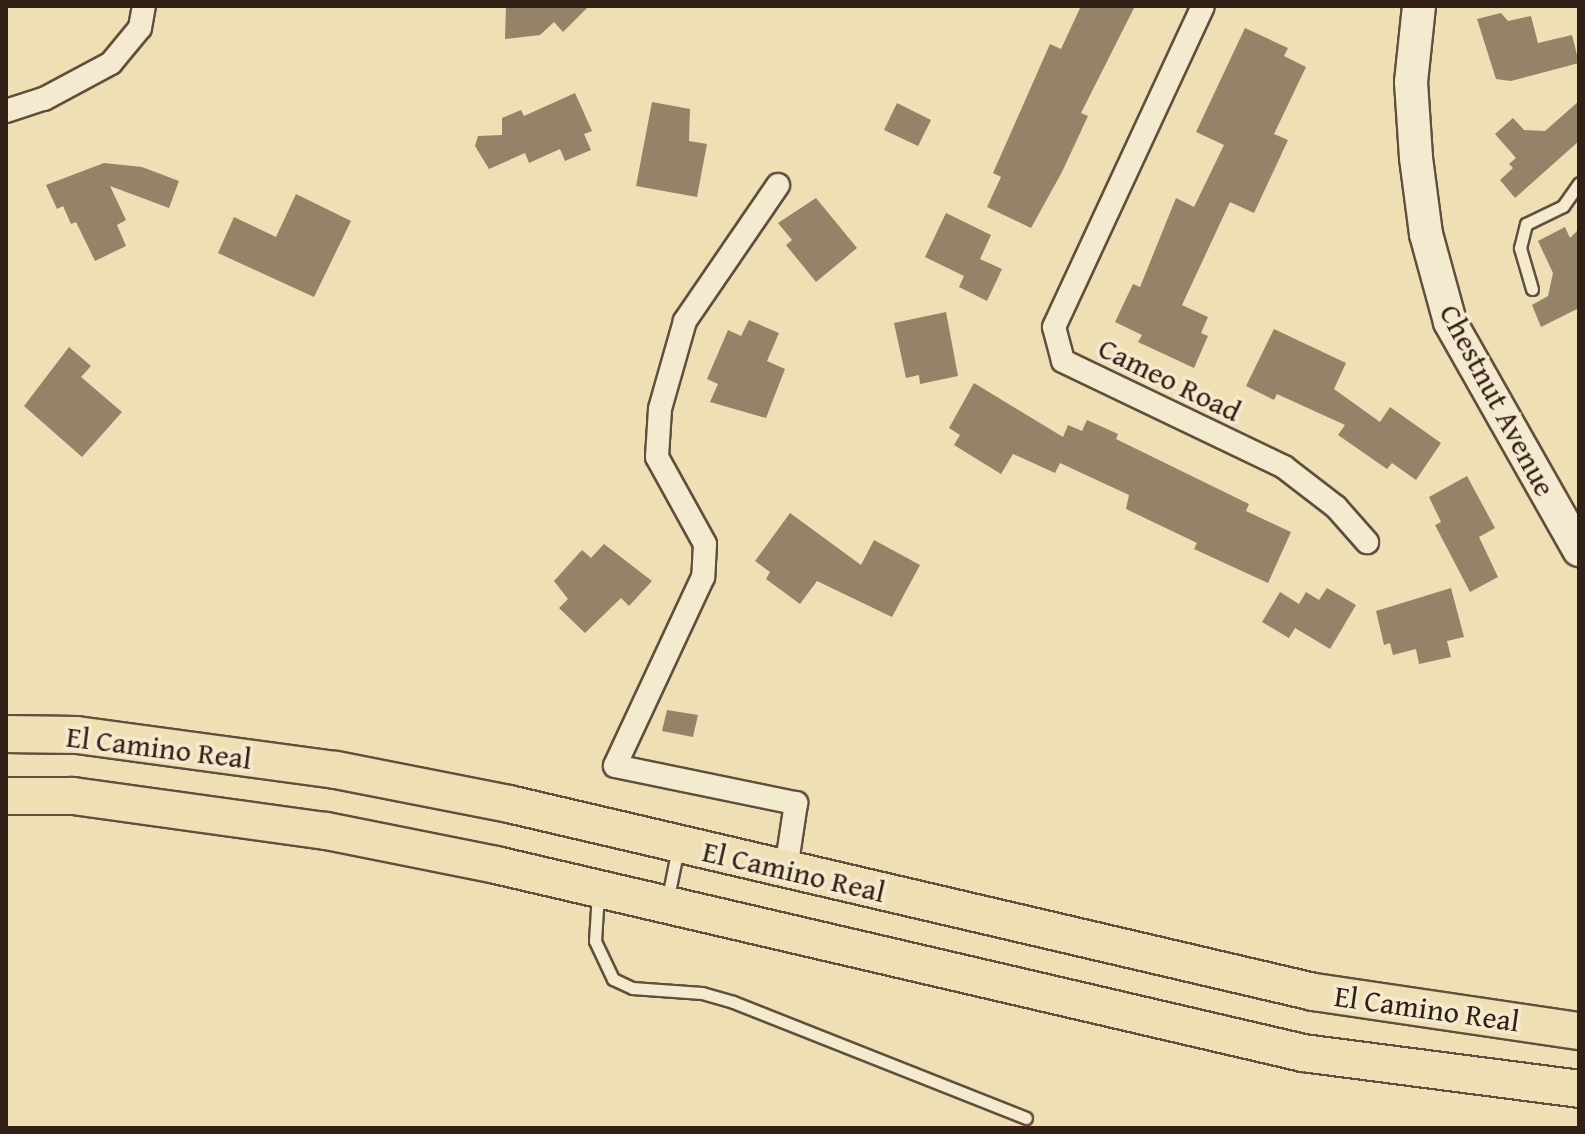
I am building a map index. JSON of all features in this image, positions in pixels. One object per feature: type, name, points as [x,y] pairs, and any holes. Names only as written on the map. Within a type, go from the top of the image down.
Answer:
[{"type":"main road","name":"Chestnut Avenue","points":[[1419,6],[1411,82],[1416,158],[1426,234],[1450,322],[1579,550]]},
{"type":"main road","name":"El Camino Real","points":[[6,734],[77,735],[336,770],[679,844],[1314,992],[1579,1031]]},
{"type":"main road","name":"El Camino Real","points":[[6,796],[73,796],[326,831],[599,889],[1303,1053],[1579,1089]]},
{"type":"street","points":[[6,111],[44,99],[111,63],[140,28],[144,6]]},
{"type":"street","name":"Cameo Road","points":[[1203,6],[1054,327],[1063,361],[1284,467],[1336,507],[1367,542]]},
{"type":"street","points":[[778,185],[685,321],[660,409],[657,457],[705,544],[703,577],[615,766],[796,803],[786,869]]},
{"type":"lane","points":[[1532,289],[1520,248],[1526,224],[1563,206],[1579,183]]},
{"type":"lane","points":[[667,905],[679,844]]},
{"type":"lane","points":[[599,889],[595,941],[613,979],[632,988],[702,993],[733,1002],[1026,1118]]},
{"type":"building","points":[[506,6],[589,6],[563,32],[554,22],[540,35],[505,39]]},
{"type":"building","points":[[1081,6],[1135,6],[1081,113],[1088,116],[1062,172],[1031,228],[987,207],[1001,177],[993,173],[1050,44],[1061,49]]},
{"type":"building","points":[[1501,13],[1508,21],[1531,16],[1538,43],[1572,35],[1579,63],[1511,81],[1496,79],[1477,19]]},
{"type":"building","points":[[1245,28],[1288,48],[1284,56],[1306,67],[1274,134],[1288,140],[1254,213],[1230,202],[1182,305],[1208,317],[1201,333],[1208,336],[1194,368],[1138,342],[1142,335],[1115,322],[1133,284],[1140,287],[1176,198],[1194,207],[1224,145],[1196,132]]},
{"type":"building","points":[[575,93],[592,131],[584,134],[591,150],[565,161],[560,149],[529,163],[525,153],[489,169],[475,146],[478,136],[502,135],[502,118],[521,110],[524,116]]},
{"type":"building","points":[[1579,101],[1579,141],[1515,198],[1500,180],[1513,168],[1509,164],[1516,158],[1495,134],[1513,118],[1524,130],[1545,131]]},
{"type":"building","points":[[652,102],[690,109],[689,141],[707,144],[697,197],[636,186]]},
{"type":"building","points":[[897,103],[931,120],[918,146],[884,130]]},
{"type":"building","points":[[104,163],[142,167],[179,181],[169,208],[110,186],[126,220],[117,225],[126,246],[95,261],[76,222],[71,224],[63,206],[57,209],[46,185]]},
{"type":"building","points":[[296,194],[351,221],[314,297],[218,253],[234,217],[276,237]]},
{"type":"building","points":[[816,198],[857,248],[816,282],[786,245],[792,240],[778,223]]},
{"type":"building","points":[[946,213],[991,235],[980,259],[1002,269],[987,301],[959,287],[964,276],[925,257]]},
{"type":"building","points":[[1565,227],[1570,238],[1579,229],[1579,308],[1541,327],[1532,305],[1548,296],[1553,273],[1538,241]]},
{"type":"building","points":[[946,312],[958,376],[920,384],[919,375],[906,378],[894,323]]},
{"type":"building","points":[[749,320],[779,333],[767,361],[785,369],[766,418],[710,402],[718,384],[707,379],[728,330],[741,336]]},
{"type":"building","points":[[1274,329],[1346,363],[1334,389],[1380,422],[1390,407],[1441,443],[1416,480],[1392,463],[1387,469],[1338,435],[1345,425],[1277,394],[1274,400],[1246,386]]},
{"type":"building","points":[[69,347],[91,366],[81,377],[122,412],[82,457],[24,406]]},
{"type":"building","points":[[974,383],[1063,437],[1068,425],[1082,431],[1087,420],[1118,434],[1116,439],[1249,504],[1246,511],[1291,532],[1268,583],[1194,549],[1197,543],[1126,509],[1129,495],[1060,463],[1055,473],[1013,454],[1001,474],[954,445],[960,435],[949,428]]},
{"type":"building","points":[[1467,476],[1495,528],[1479,537],[1498,577],[1470,592],[1435,525],[1441,522],[1429,497]]},
{"type":"building","points":[[790,513],[861,565],[874,540],[920,565],[892,617],[817,581],[800,604],[766,579],[770,572],[755,561]]},
{"type":"building","points":[[604,544],[652,581],[629,606],[621,598],[585,633],[559,608],[568,599],[554,581],[582,550],[591,558]]},
{"type":"building","points":[[1327,588],[1356,605],[1330,649],[1295,628],[1289,638],[1262,622],[1280,592],[1299,604],[1306,592],[1319,600]]},
{"type":"building","points":[[1451,588],[1464,637],[1447,641],[1451,657],[1419,664],[1416,649],[1393,655],[1390,643],[1384,645],[1376,611]]},
{"type":"building","points":[[667,710],[698,715],[693,737],[662,731]]}]
